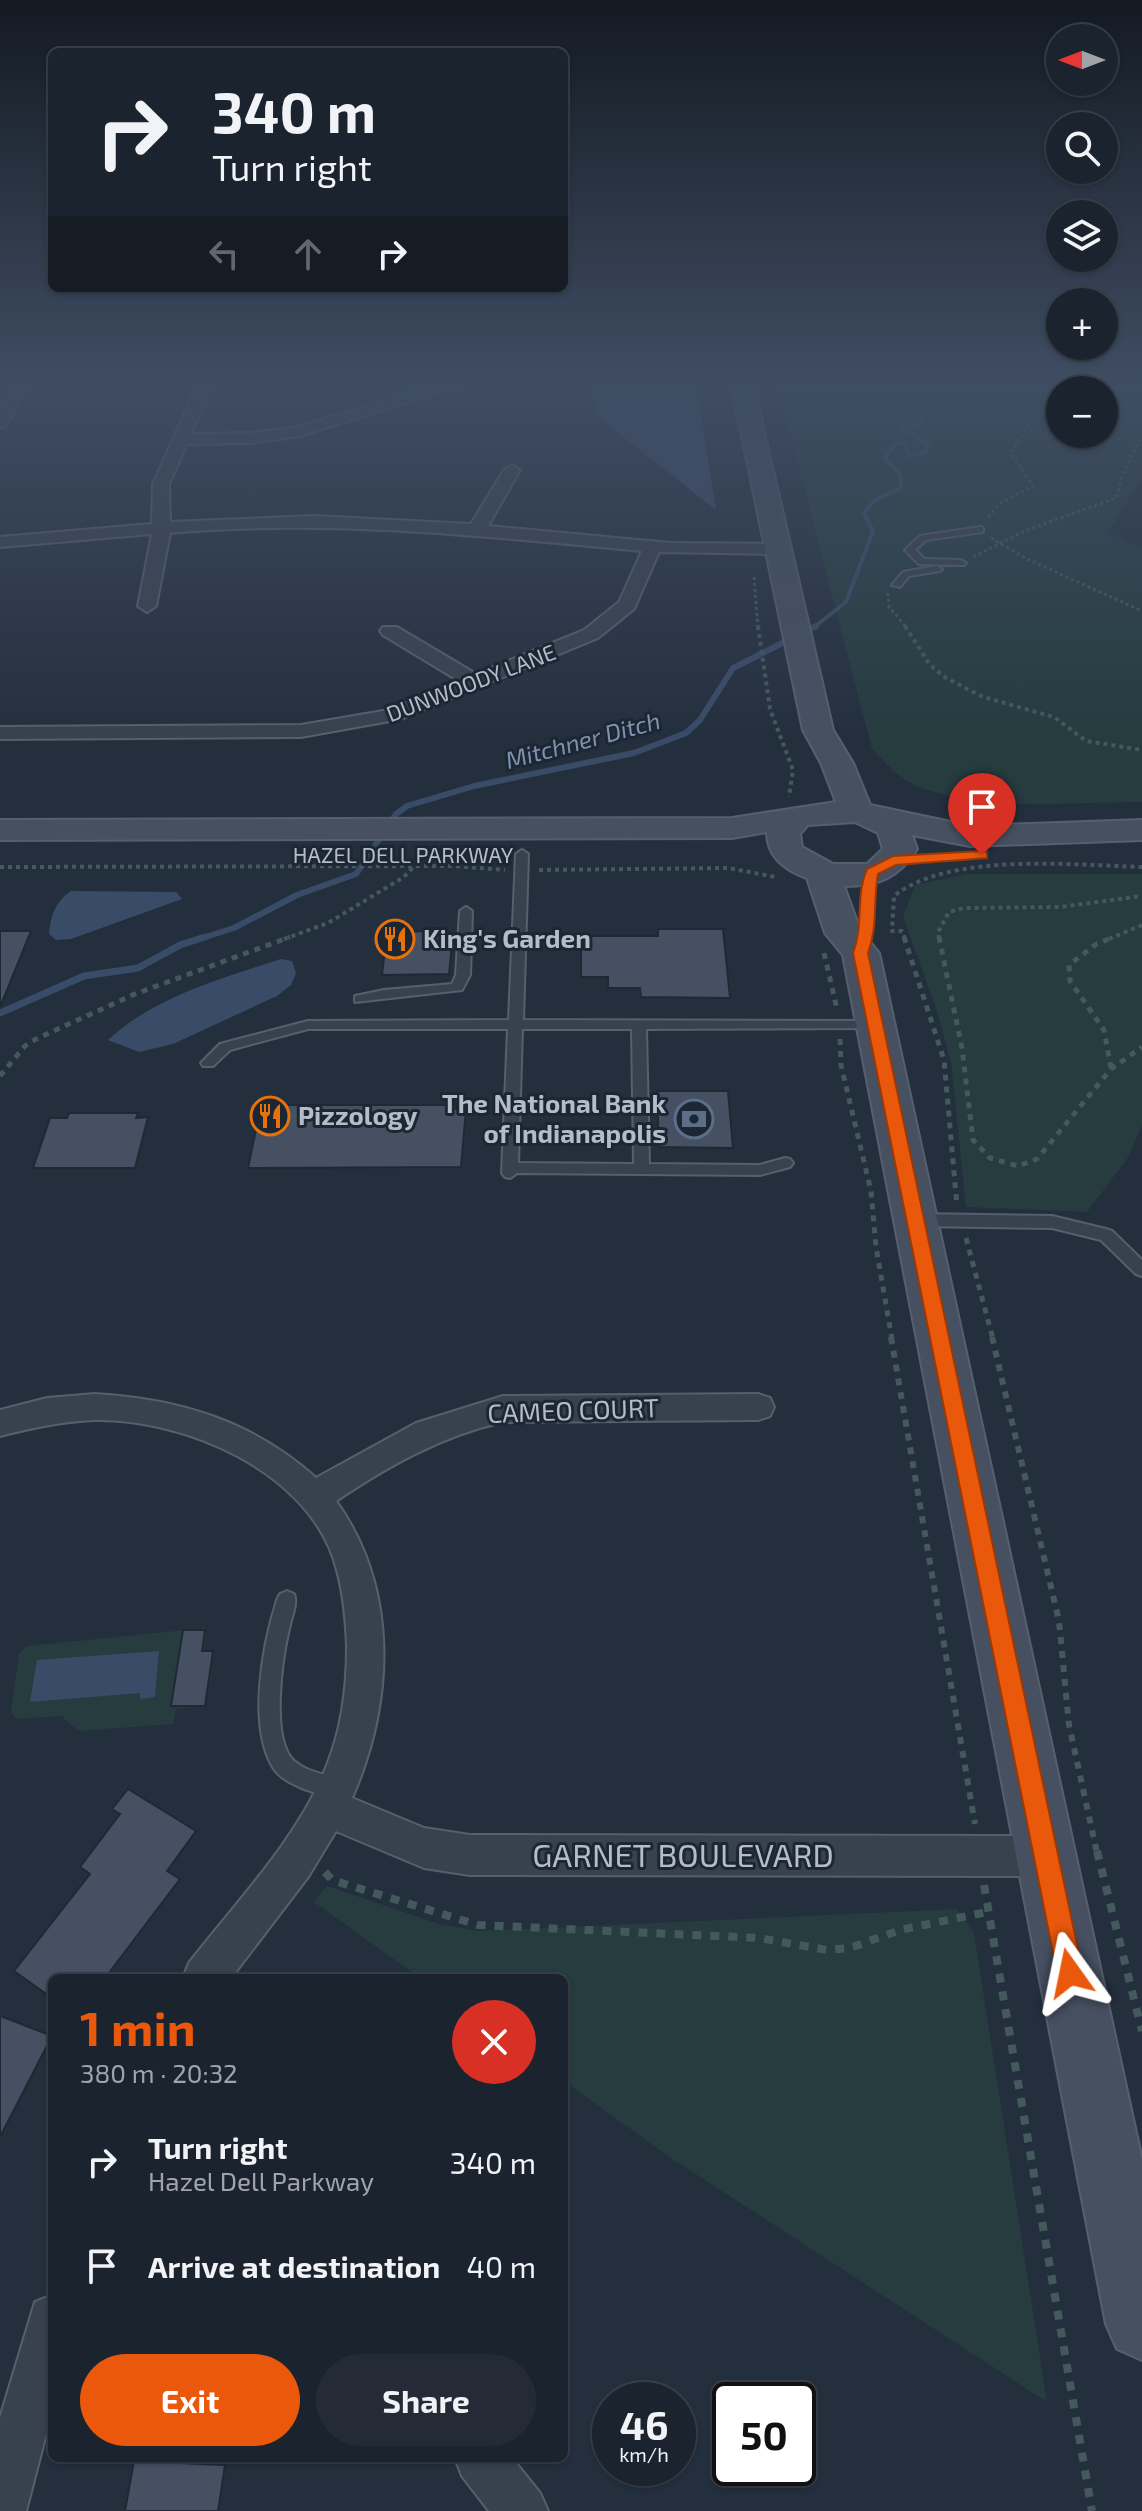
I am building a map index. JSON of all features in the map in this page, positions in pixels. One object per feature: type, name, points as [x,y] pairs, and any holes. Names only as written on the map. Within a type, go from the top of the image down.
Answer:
[{"type":"main road","points":[[768,501],[818,730],[867,815],[892,830],[899,842],[866,898],[869,931],[842,949]]},
{"type":"main road","points":[[818,730],[814,776],[782,839],[790,856],[843,933],[842,949],[857,1024],[938,1221],[1046,1856],[1142,2324]]},
{"type":"main road","name":"HAZEL DELL PARKWAY","points":[[408,855],[721,829],[798,805],[867,815]]},
{"type":"main road","points":[[867,815],[970,836],[1142,830]]},
{"type":"main road","name":"HAZEL DELL PARKWAY","points":[[0,830],[524,865],[705,847],[804,873],[842,875],[883,866]]},
{"type":"main road","name":"HAZEL DELL PARKWAY","points":[[0,855],[344,851]]},
{"type":"main road","points":[[883,866],[966,855],[1142,854]]},
{"type":"street","points":[[147,606],[162,528],[161,501]]},
{"type":"street","points":[[477,529],[494,501]]},
{"type":"street","points":[[0,542],[162,528],[315,521],[477,529],[653,546],[778,549]]},
{"type":"street","name":"DUNWOODY LANE","points":[[0,733],[333,728],[394,715],[477,683],[603,626],[627,605],[653,546]]},
{"type":"street","points":[[390,631],[477,683]]},
{"type":"street","points":[[0,1423],[55,1410],[95,1406],[136,1409],[199,1421],[232,1436],[285,1471],[313,1498],[342,1538],[361,1594],[362,1701],[357,1733],[334,1798],[304,1847],[207,1974]]},
{"type":"street","name":"CAMEO COURT","points":[[313,1498],[401,1444],[471,1415],[503,1409],[758,1407]]},
{"type":"street","name":"GARNET BOULEVARD","points":[[334,1798],[424,1848],[470,1855],[1046,1856]]},
{"type":"street","points":[[0,2511],[48,2334]]},
{"type":"street","points":[[483,2462],[522,2511]]},
{"type":"lane","points":[[961,563],[922,562],[910,550],[923,538],[967,535],[980,530]]},
{"type":"lane","points":[[897,585],[906,574],[950,568]]},
{"type":"lane","points":[[524,865],[510,1170],[760,1170],[785,1163]]},
{"type":"lane","points":[[360,999],[382,992],[441,991],[457,987],[463,975],[466,911]]},
{"type":"lane","points":[[639,1024],[642,1169]]},
{"type":"lane","points":[[208,1063],[225,1047],[308,1025],[857,1024]]},
{"type":"lane","points":[[938,1221],[1052,1222],[1106,1235],[1142,1270]]},
{"type":"lane","points":[[287,1600],[275,1632],[271,1738],[281,1761],[293,1773],[334,1798]]},
{"type":"path","points":[[1004,501],[982,523],[980,530],[1019,557],[1098,587],[1142,611]]},
{"type":"path","points":[[961,563],[1027,530],[1107,501]]},
{"type":"path","points":[[754,577],[759,635],[775,724],[792,762],[798,805]]},
{"type":"path","points":[[897,585],[887,595],[889,607],[913,635],[925,658],[946,678],[983,697],[1054,717],[1086,741],[1142,750]]},
{"type":"path","points":[[0,867],[344,851],[524,865],[728,868],[804,873]]},
{"type":"path","points":[[0,1076],[25,1046],[36,1039],[135,994],[328,923],[404,877],[408,855]]},
{"type":"path","points":[[1142,867],[955,870],[911,880],[894,896],[891,910],[892,931],[902,931],[912,955],[944,1060],[957,1207],[938,1221],[1006,1388],[1059,1621],[1069,1725],[1080,1785],[1142,2031]]},
{"type":"path","points":[[1142,896],[1060,907],[964,908],[949,912],[938,932],[962,1048],[973,1140],[980,1150],[999,1162],[1018,1166],[1037,1159],[1111,1069],[1142,1047]]},
{"type":"path","points":[[1111,1069],[1107,1039],[1070,981],[1069,965],[1088,949],[1142,925]]},
{"type":"path","points":[[842,949],[857,1024],[841,1065],[871,1191],[876,1247],[987,1912],[1092,2511]]},
{"type":"path","points":[[304,1847],[332,1880],[478,1925],[759,1938],[827,1950],[850,1948],[900,1930],[987,1912]]},
{"type":"green space","points":[[807,501],[1127,501],[1108,532],[1142,549],[1142,802],[991,802],[933,792],[909,782],[872,749]]},
{"type":"green space","points":[[967,874],[1142,874],[1142,1126],[1127,1159],[1087,1212],[966,1207],[951,1062],[936,1008],[903,917],[915,885]]},
{"type":"green space","points":[[206,1628],[204,1651],[212,1651],[211,1680],[202,1682],[199,1706],[176,1709],[173,1724],[79,1731],[61,1716],[17,1719],[11,1712],[19,1654],[27,1646]]},
{"type":"green space","points":[[327,1886],[439,1924],[479,1931],[957,1909],[974,1933],[1047,2402],[671,2158],[568,2084],[568,1974],[414,1974],[314,1902]]},
{"type":"water","points":[[705,501],[715,501],[716,510]]},
{"type":"water","points":[[71,891],[176,892],[182,899],[71,939],[56,940],[49,934],[53,915],[61,900]]},
{"type":"water","points":[[281,959],[292,961],[296,973],[291,985],[277,996],[173,1044],[139,1052],[108,1040],[126,1025],[168,1000]]},
{"type":"water","points":[[159,1651],[155,1697],[140,1699],[140,1693],[30,1702],[37,1660]]},
{"type":"building","points":[[658,929],[723,929],[730,998],[641,997],[640,988],[608,988],[608,977],[581,977],[581,936],[658,936]]},
{"type":"building","points":[[0,931],[31,931],[1,1005],[0,1005]]},
{"type":"building","points":[[438,931],[437,935],[453,934],[449,974],[382,975],[387,932]]},
{"type":"building","name":"The National Bank of Indianapolis","points":[[657,1091],[728,1091],[733,1148],[659,1147]]},
{"type":"building","points":[[277,1105],[456,1105],[456,1109],[466,1109],[461,1167],[248,1168],[260,1110],[276,1110]]},
{"type":"building","points":[[69,1113],[138,1113],[136,1118],[148,1117],[135,1168],[33,1168],[50,1118],[67,1118]]},
{"type":"building","points":[[183,1630],[205,1630],[202,1651],[213,1651],[205,1706],[171,1706]]},
{"type":"building","points":[[128,1789],[196,1831],[167,1871],[180,1879],[108,1974],[48,1974],[48,1995],[14,1971],[90,1874],[80,1867],[120,1814],[112,1809]]},
{"type":"building","points":[[0,2016],[48,2034],[48,2044],[0,2137]]},
{"type":"building","points":[[134,2462],[225,2465],[218,2511],[125,2511]]},
{"type":"waterway","name":"Mitchner Ditch","points":[[815,627],[846,602],[873,531],[864,513],[874,501]]},
{"type":"waterway","name":"Mitchner Ditch","points":[[199,939],[234,928],[297,895],[356,874],[396,814],[407,806],[474,786],[634,753],[686,733],[700,720],[733,668],[815,627]]},
{"type":"waterway","name":"Mitchner Ditch","points":[[0,1013],[84,976],[138,968],[180,945],[205,937]]},
{"type":"place","name":"King's Garden","points":[[395,939]]},
{"type":"place","name":"Pizzology","points":[[270,1116]]},
{"type":"place","name":"The National Bank of Indianapolis","points":[[694,1119]]},
{"type":"route","points":[[982,855],[893,861],[872,872],[866,898],[869,931],[861,953],[1070,1973]]}]
